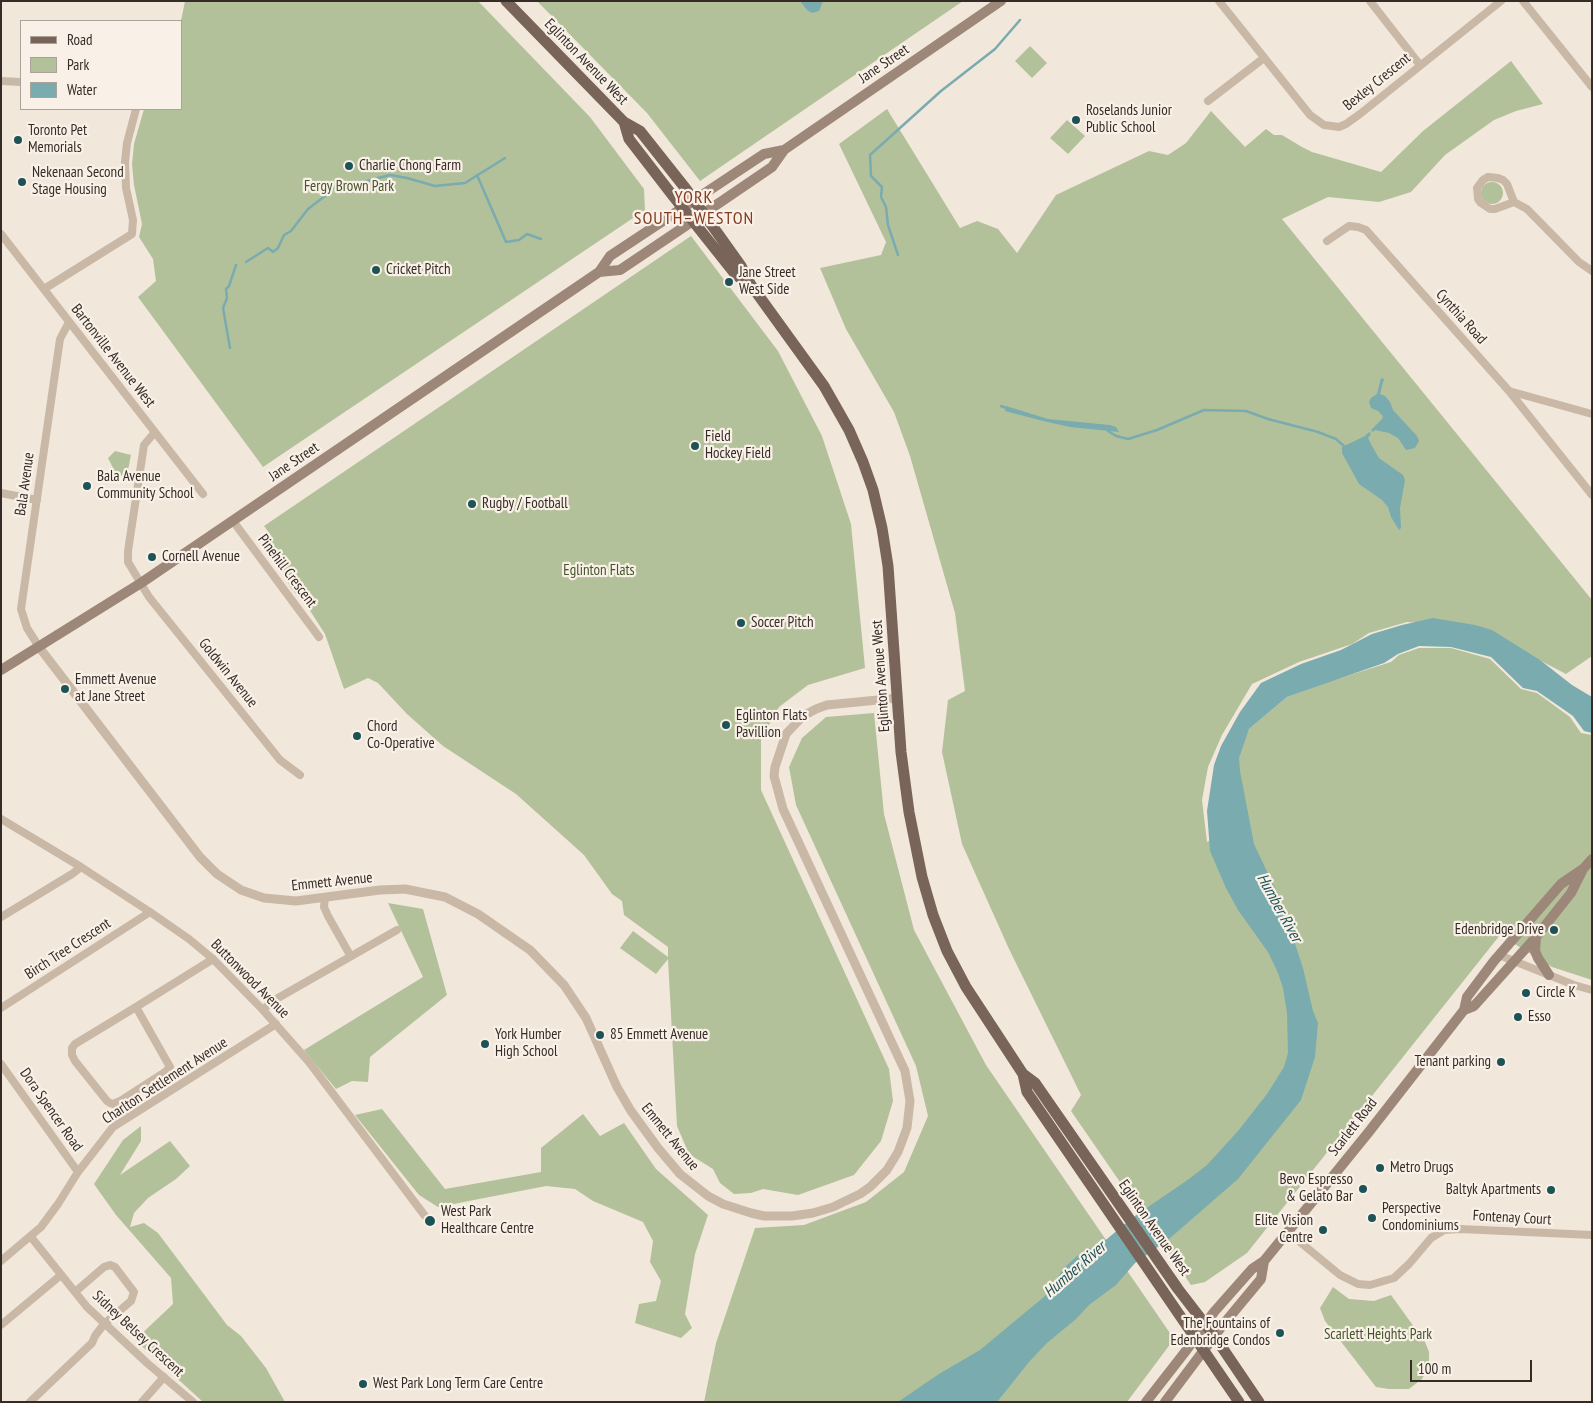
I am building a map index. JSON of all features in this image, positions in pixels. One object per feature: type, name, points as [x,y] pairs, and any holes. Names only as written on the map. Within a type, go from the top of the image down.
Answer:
[{"type":"main road","name":"Eglinton Avenue West","points":[[506,1],[624,122],[640,131],[741,266],[751,285],[824,386],[849,430],[873,490],[888,566],[901,752],[909,812],[922,876],[933,916],[947,951],[966,987],[1168,1299],[1239,1402]]},
{"type":"main road","name":"Jane Street","points":[[599,272],[620,270],[772,167],[784,150],[1001,1]]},
{"type":"main road","name":"Eglinton Avenue West","points":[[624,122],[629,139],[692,221],[736,275],[751,285]]},
{"type":"main road","name":"Jane Street","points":[[1,670],[141,583],[233,521],[599,272],[610,256],[764,154],[784,150]]},
{"type":"main road","name":"Scarlett Road","points":[[1146,1402],[1214,1312],[1252,1269],[1264,1261],[1289,1233],[1464,1010],[1467,997],[1500,956],[1561,884],[1583,869],[1592,859]]},
{"type":"main road","name":"Scarlett Road","points":[[1464,1010],[1474,1006],[1536,937],[1571,893],[1583,869]]},
{"type":"main road","points":[[1536,937],[1538,958],[1549,975]]},
{"type":"main road","name":"Eglinton Avenue West","points":[[1031,1087],[1206,1325],[1259,1402]]},
{"type":"main road","name":"Scarlett Road","points":[[1164,1402],[1215,1338],[1222,1326],[1261,1279],[1264,1261]]},
{"type":"street","name":"Bexley Crescent","points":[[1219,1],[1310,115],[1319,122],[1332,127],[1346,124],[1501,1]]},
{"type":"street","points":[[1370,1],[1420,65]]},
{"type":"street","points":[[1523,1],[1592,87]]},
{"type":"street","points":[[1208,101],[1264,58]]},
{"type":"street","points":[[1,81],[20,82]]},
{"type":"street","points":[[44,289],[132,234],[134,225],[126,181],[125,162],[127,142],[136,110]]},
{"type":"street","points":[[1514,202],[1495,209],[1485,207],[1478,199],[1477,188],[1488,177],[1498,178],[1506,184],[1514,202],[1527,209],[1579,262],[1592,272]]},
{"type":"street","name":"Cynthia Road","points":[[1326,241],[1349,226],[1366,230],[1509,391],[1592,495]]},
{"type":"street","name":"Bartonville Avenue West","points":[[1,234],[203,494]]},
{"type":"street","name":"Bala Avenue","points":[[39,647],[24,621],[21,609],[60,339],[69,322]]},
{"type":"street","points":[[1509,391],[1592,414]]},
{"type":"street","points":[[141,583],[130,566],[128,559],[144,445],[155,432]]},
{"type":"street","points":[[1,493],[37,500]]},
{"type":"street","name":"Pinehill Crescent","points":[[233,521],[319,636]]},
{"type":"street","name":"Goldwin Avenue","points":[[141,583],[149,597],[280,760],[300,775]]},
{"type":"street","name":"Emmett Avenue","points":[[39,647],[200,857],[217,874],[241,890],[264,898],[296,901],[380,890],[405,889],[445,897],[473,911],[530,950],[564,985],[586,1018],[617,1087],[631,1111],[669,1161],[690,1183],[708,1196],[723,1204],[764,1216],[800,1216],[850,1200],[870,1187],[887,1170],[901,1146],[907,1128],[910,1111],[905,1070],[783,808],[775,784],[774,767],[786,734],[803,716],[816,709],[840,703],[898,698]]},
{"type":"street","name":"Buttonwood Avenue","points":[[1,819],[81,866],[189,938],[213,959],[263,1010],[309,1062],[425,1216]]},
{"type":"street","points":[[1,917],[72,874],[81,866]]},
{"type":"street","points":[[325,897],[324,907],[350,955]]},
{"type":"street","name":"Birch Tree Crescent","points":[[1,1008],[150,912]]},
{"type":"street","points":[[263,1010],[271,1002],[350,955],[397,930]]},
{"type":"street","points":[[1500,956],[1592,990]]},
{"type":"street","points":[[136,1007],[170,1067],[113,1104],[107,1101],[75,1061],[72,1055],[72,1048],[75,1044],[213,959]]},
{"type":"street","name":"Charlton Settlement Avenue","points":[[1,1261],[31,1237],[48,1218],[78,1172],[113,1127],[276,1024]]},
{"type":"street","name":"Dora Spencer Road","points":[[1,1064],[78,1172]]},
{"type":"street","name":"Fontenay Court","points":[[1289,1233],[1340,1275],[1358,1284],[1370,1285],[1394,1278],[1409,1264],[1431,1238],[1444,1230],[1460,1229],[1592,1235]]},
{"type":"street","name":"Sidney Belsey Crescent","points":[[31,1237],[87,1307],[193,1402]]},
{"type":"street","points":[[30,1402],[92,1343],[104,1324],[131,1301],[133,1297],[133,1289],[115,1267],[110,1265],[104,1267],[75,1292]]},
{"type":"street","points":[[1,1325],[62,1275]]},
{"type":"street","points":[[142,1402],[164,1377]]},
{"type":"green space","name":"Fergy Brown Park","points":[[185,1],[478,1],[590,117],[644,189],[645,210],[263,467],[138,297],[156,281],[153,259],[139,237],[142,224],[134,185],[132,164],[134,144],[144,110],[182,110],[181,20]]},
{"type":"green space","points":[[537,1],[963,1],[700,181],[647,113]]},
{"type":"green space","points":[[1030,46],[1047,63],[1032,78],[1015,61]]},
{"type":"green space","points":[[1511,61],[1543,104],[1516,111],[1494,120],[1445,155],[1411,192],[1379,202],[1328,197],[1282,219],[1592,600],[1592,656],[1566,674],[1520,650],[1447,625],[1407,622],[1369,633],[1352,644],[1299,662],[1252,684],[1222,735],[1208,767],[1202,800],[1207,842],[1243,821],[1237,757],[1249,729],[1287,697],[1391,662],[1399,655],[1419,648],[1451,648],[1490,659],[1521,689],[1537,693],[1570,717],[1581,733],[1592,735],[1592,980],[1552,967],[1500,935],[1247,1253],[1205,1282],[1191,1285],[1071,1111],[1081,1095],[1009,949],[962,844],[942,752],[948,700],[965,691],[955,613],[910,456],[894,412],[846,329],[820,268],[881,255],[886,242],[839,144],[887,109],[960,228],[977,221],[998,229],[1017,253],[1056,195],[1149,151],[1168,155],[1186,143],[1211,111],[1245,147],[1266,129],[1274,135],[1282,135],[1312,152],[1381,172],[1423,131]]},
{"type":"green space","points":[[1067,120],[1085,136],[1068,154],[1050,138]]},
{"type":"green space","points":[[1492,182],[1500,185],[1503,193],[1500,201],[1492,204],[1484,201],[1481,193],[1484,185]]},
{"type":"green space","name":"Eglinton Flats","points":[[691,236],[778,351],[822,436],[851,524],[865,668],[808,685],[779,707],[761,739],[761,790],[889,1069],[893,1101],[881,1141],[854,1175],[798,1195],[763,1189],[751,1193],[734,1194],[720,1183],[713,1169],[689,1154],[677,1126],[668,959],[656,974],[620,948],[633,931],[668,957],[668,947],[624,915],[622,901],[612,894],[584,855],[516,794],[443,746],[407,714],[378,683],[368,678],[344,689],[325,634],[309,609],[290,587],[270,542],[272,537],[264,526]]},
{"type":"green space","points":[[115,451],[131,455],[127,475],[117,476],[108,458]]},
{"type":"green space","points":[[874,713],[884,814],[914,930],[986,1065],[1174,1339],[1127,1402],[704,1402],[716,1343],[755,1228],[804,1225],[866,1202],[904,1172],[928,1116],[916,1066],[796,805],[789,767],[802,738],[826,717]]},
{"type":"green space","points":[[388,903],[423,909],[447,995],[370,1057],[368,1082],[352,1081],[336,1089],[304,1050],[423,977]]},
{"type":"green space","points":[[382,1109],[445,1189],[541,1172],[541,1148],[583,1114],[600,1136],[624,1123],[656,1169],[708,1215],[695,1254],[685,1314],[692,1328],[681,1338],[635,1323],[639,1304],[656,1301],[661,1281],[650,1262],[653,1241],[643,1222],[593,1201],[575,1189],[546,1186],[438,1207],[419,1195],[355,1115]]},
{"type":"green space","points":[[141,1126],[141,1141],[120,1175],[170,1141],[190,1166],[176,1179],[148,1198],[134,1213],[130,1227],[144,1223],[158,1233],[227,1325],[241,1336],[266,1368],[285,1402],[203,1402],[135,1340],[173,1304],[171,1278],[116,1215],[94,1184],[123,1140]]},
{"type":"green space","name":"Scarlett Heights Park","points":[[1333,1287],[1349,1299],[1374,1301],[1391,1295],[1425,1342],[1429,1352],[1429,1366],[1422,1379],[1409,1389],[1376,1387],[1325,1321],[1320,1308]]},
{"type":"water","points":[[800,1],[823,1],[819,11],[812,13]]},
{"type":"water","points":[[1381,378],[1384,379],[1380,394],[1385,396],[1393,410],[1417,436],[1419,441],[1415,448],[1406,450],[1398,438],[1389,433],[1375,430],[1373,432],[1371,430],[1383,416],[1371,408],[1369,402],[1377,394]]},
{"type":"water","points":[[1006,406],[1048,419],[1110,425],[1116,427],[1119,432],[1070,427],[1043,421],[1005,411]]},
{"type":"water","points":[[1369,432],[1371,434],[1368,438],[1379,458],[1403,475],[1405,480],[1400,508],[1401,528],[1399,530],[1391,517],[1388,507],[1382,500],[1359,484],[1342,453],[1342,447],[1365,436]]},
{"type":"water","name":"Humber River","points":[[1433,618],[1475,625],[1492,630],[1540,660],[1572,685],[1592,697],[1592,733],[1584,731],[1573,716],[1537,691],[1523,688],[1491,657],[1451,647],[1419,646],[1398,654],[1384,663],[1287,697],[1249,729],[1239,758],[1254,844],[1281,901],[1303,968],[1313,1011],[1318,1023],[1315,1057],[1301,1100],[1238,1179],[1169,1239],[1135,1263],[1116,1285],[1089,1305],[1076,1319],[1047,1343],[997,1402],[898,1402],[939,1374],[980,1350],[1045,1296],[1064,1268],[1077,1256],[1107,1239],[1132,1218],[1207,1165],[1238,1131],[1267,1094],[1284,1067],[1288,1053],[1287,1013],[1283,988],[1268,952],[1238,910],[1210,851],[1207,811],[1214,765],[1221,746],[1240,712],[1261,683],[1301,664],[1341,650],[1372,634]]},
{"type":"waterway","points":[[898,255],[888,225],[886,207],[881,197],[882,187],[871,176],[870,155],[941,91],[995,49],[1020,20]]},
{"type":"waterway","points":[[367,181],[390,175],[435,186],[465,183],[505,158]]},
{"type":"waterway","points":[[477,175],[506,242],[519,240],[527,234],[541,239]]},
{"type":"waterway","points":[[246,262],[268,248],[273,252],[278,248],[284,235],[291,231],[308,209],[329,193],[336,185],[352,183]]},
{"type":"waterway","points":[[230,348],[223,308],[227,298],[226,289],[229,286],[236,265]]},
{"type":"waterway","points":[[1001,406],[1009,409]]},
{"type":"waterway","points":[[1108,431],[1116,436],[1128,439],[1157,430],[1204,410],[1246,411],[1268,419],[1318,432],[1336,439],[1344,446]]},
{"type":"place","name":"Roselands Junior Public School","points":[[1076,120]]},
{"type":"place","name":"Toronto Pet Memorials","points":[[18,140]]},
{"type":"place","name":"Charlie Chong Farm","points":[[349,166]]},
{"type":"place","name":"Nekenaan Second Stage Housing","points":[[22,182]]},
{"type":"place","name":"Cricket Pitch","points":[[376,270]]},
{"type":"place","name":"Jane Street West Side","points":[[729,282]]},
{"type":"place","name":"Field Hockey Field","points":[[695,446]]},
{"type":"place","name":"Bala Avenue Community School","points":[[87,486]]},
{"type":"place","name":"Rugby / Football","points":[[472,504]]},
{"type":"place","name":"Cornell Avenue","points":[[152,557]]},
{"type":"place","name":"Soccer Pitch","points":[[741,623]]},
{"type":"place","name":"Emmett Avenue at Jane Street","points":[[65,689]]},
{"type":"place","name":"Eglinton Flats Pavillion","points":[[726,725]]},
{"type":"place","name":"Chord Co-Operative","points":[[357,736]]},
{"type":"place","name":"Edenbridge Drive","points":[[1554,930]]},
{"type":"place","name":"Circle K","points":[[1526,993]]},
{"type":"place","name":"Esso","points":[[1518,1017]]},
{"type":"place","name":"85 Emmett Avenue","points":[[600,1035]]},
{"type":"place","name":"York Humber High School","points":[[485,1044]]},
{"type":"place","name":"Tenant parking","points":[[1501,1062]]},
{"type":"place","name":"Metro Drugs","points":[[1380,1168]]},
{"type":"place","name":"Bevo Espresso & Gelato Bar","points":[[1363,1189]]},
{"type":"place","name":"Baltyk Apartments","points":[[1551,1190]]},
{"type":"place","name":"Perspective Condominiums","points":[[1372,1218]]},
{"type":"place","name":"West Park Healthcare Centre","points":[[430,1221]]},
{"type":"place","name":"Elite Vision Centre","points":[[1323,1230]]},
{"type":"place","name":"The Fountains of Edenbridge Condos","points":[[1280,1333]]},
{"type":"place","name":"West Park Long Term Care Centre","points":[[363,1384]]},
{"type":"district","name":"YORK SOUTH–WESTON","points":[[694,208]]}]
